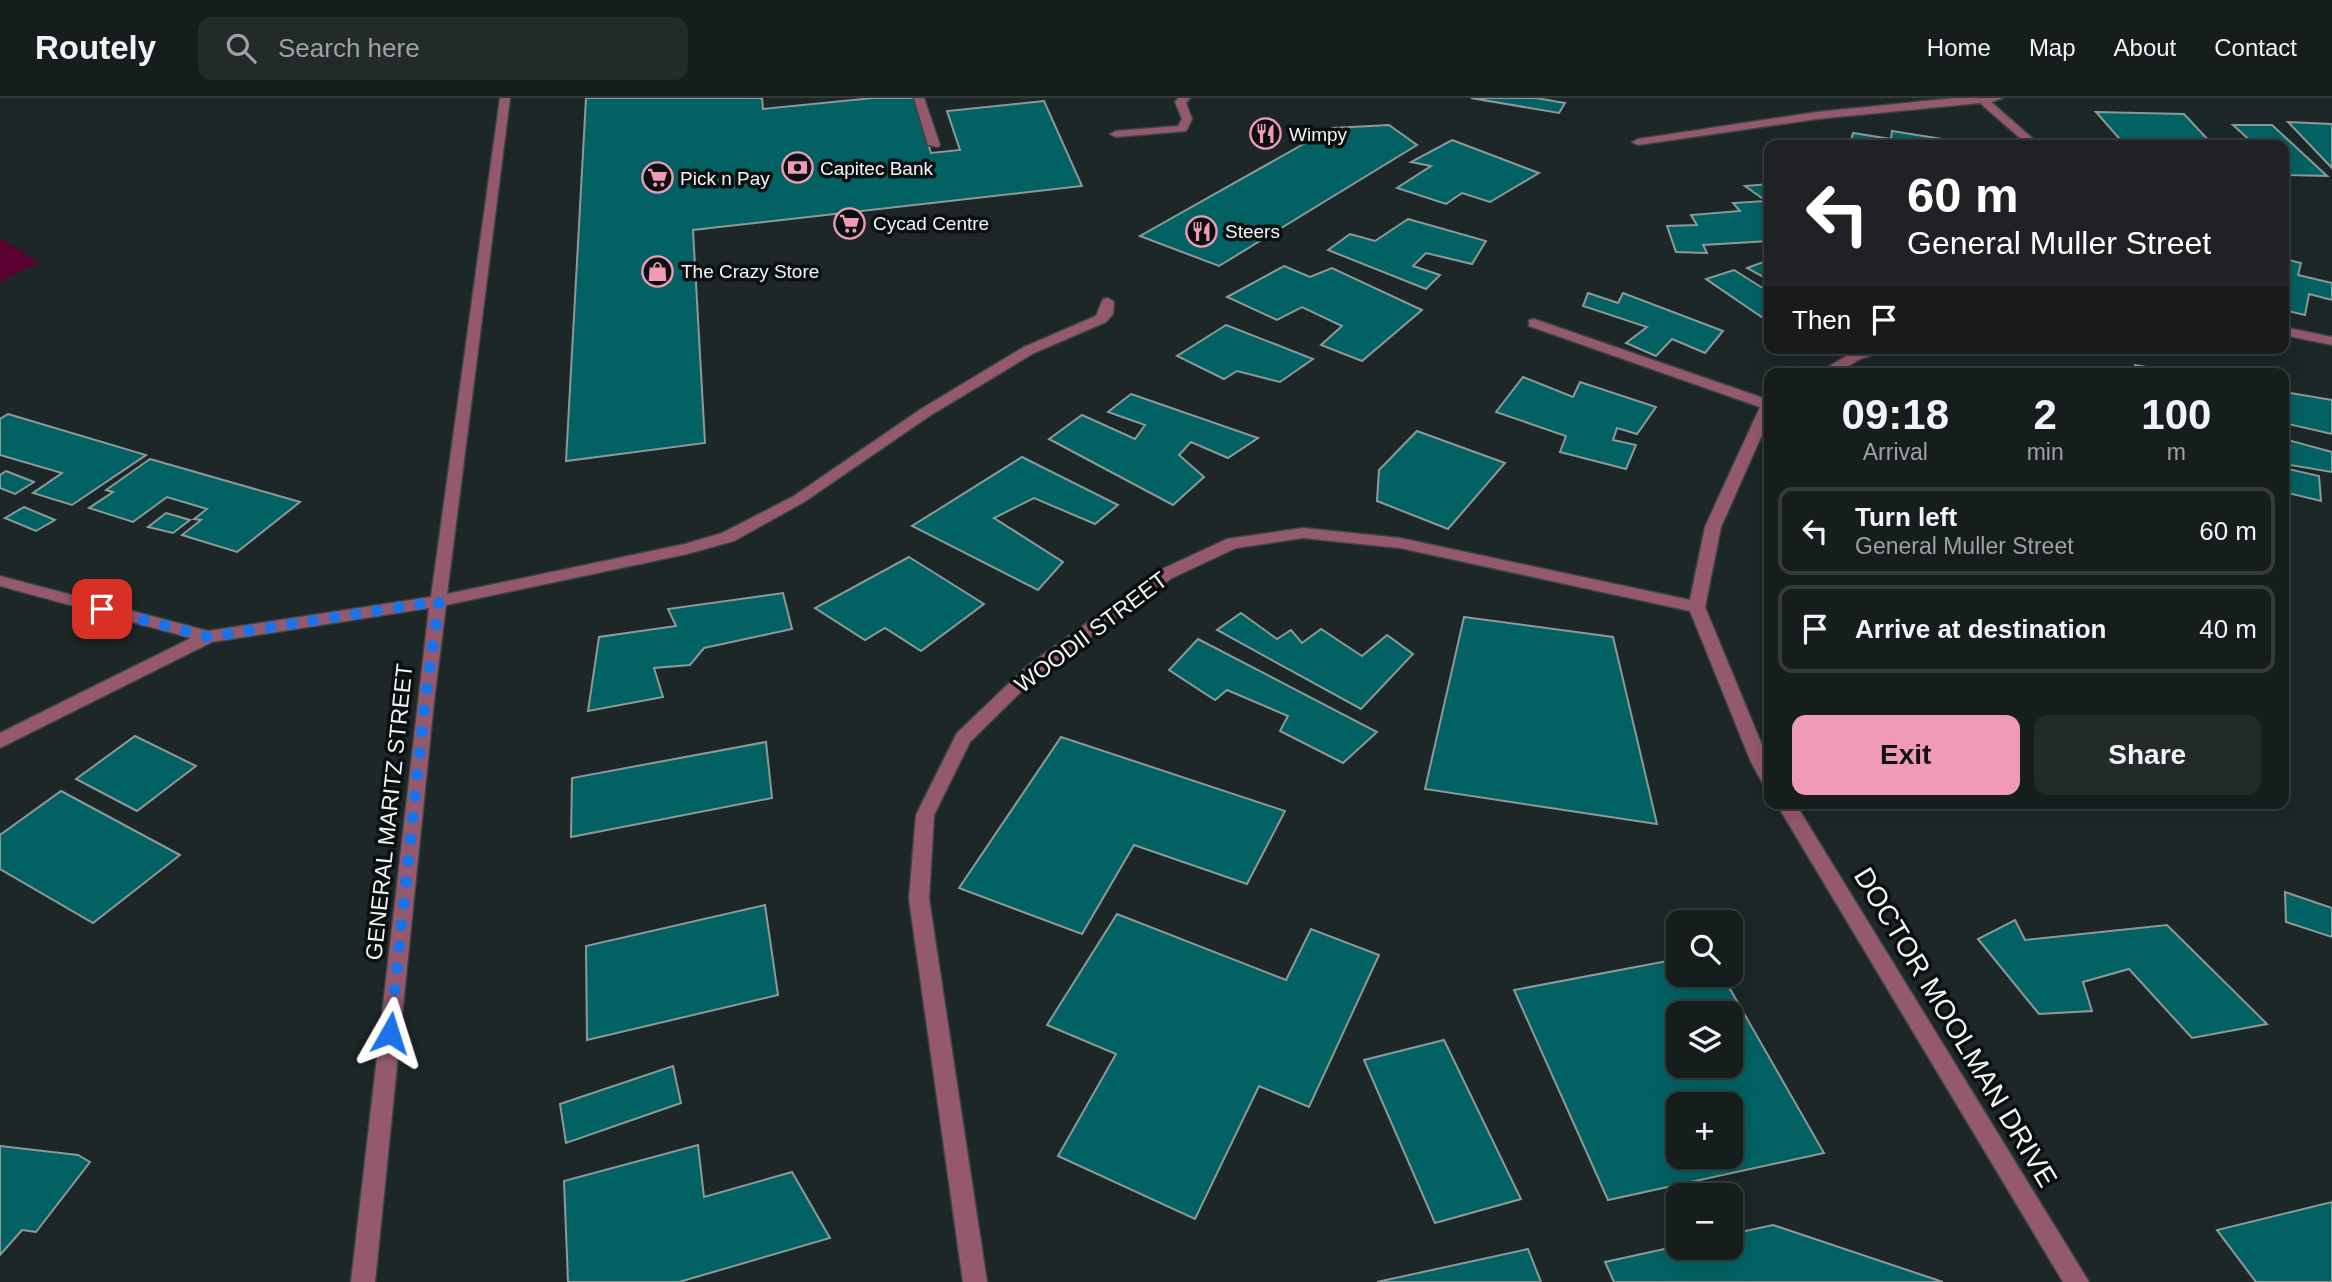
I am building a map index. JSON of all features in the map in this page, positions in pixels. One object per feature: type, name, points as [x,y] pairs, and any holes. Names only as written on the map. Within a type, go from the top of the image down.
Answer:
[{"type":"street","name":"GENERAL MARITZ STREET","points":[[363,1282],[425,701],[505,98]]},
{"type":"street","points":[[919,98],[934,145]]},
{"type":"street","points":[[1116,134],[1182,129],[1187,118],[1180,102],[1185,98]]},
{"type":"street","points":[[1638,142],[1757,122],[1845,111],[1998,98]]},
{"type":"street","points":[[1982,99],[2028,140]]},
{"type":"street","points":[[0,741],[208,637],[439,601],[687,549],[728,537],[799,499],[926,412],[1029,350],[1101,318],[1106,314],[1108,302]]},
{"type":"street","points":[[1534,323],[1764,404]]},
{"type":"street","points":[[2289,332],[2332,341]]},
{"type":"street","points":[[1834,368],[1863,354]]},
{"type":"street","points":[[1764,414],[1713,527],[1697,607],[1764,769]]},
{"type":"street","name":"WOODII STREET","points":[[975,1282],[919,899],[925,815],[963,738],[1032,671],[1166,574],[1233,544],[1303,533],[1400,543],[1697,607]]},
{"type":"street","points":[[0,581],[208,637]]},
{"type":"street","name":"DOCTOR MOOLMAN DRIVE","points":[[1789,809],[2077,1282]]},
{"type":"shaded area","points":[[0,238],[38,262],[0,282]]},
{"type":"building","points":[[586,98],[762,98],[763,109],[873,98],[914,98],[931,153],[960,150],[947,111],[1044,101],[1082,186],[693,230],[705,443],[566,461]]},
{"type":"building","points":[[1471,98],[1536,98],[1565,103],[1559,113]]},
{"type":"building","points":[[2096,112],[2184,114],[2208,140],[2121,140]]},
{"type":"building","points":[[2288,122],[2332,124],[2332,168]]},
{"type":"building","points":[[1389,125],[1417,145],[1219,266],[1140,236],[1332,128]]},
{"type":"building","points":[[2233,125],[2272,125],[2288,140],[2250,140]]},
{"type":"building","points":[[1892,131],[1949,140],[1851,140],[1853,133],[1891,139]]},
{"type":"building","points":[[1452,140],[1539,173],[1490,202],[1462,193],[1446,204],[1397,188],[1431,166],[1411,162]]},
{"type":"building","points":[[2289,141],[2327,176],[2289,175]]},
{"type":"building","points":[[1764,184],[1764,200],[1745,186]]},
{"type":"building","points":[[1764,201],[1764,241],[1703,245],[1707,253],[1676,252],[1667,226],[1697,225],[1691,215],[1740,211],[1733,203]]},
{"type":"building","points":[[1408,219],[1486,241],[1472,264],[1426,253],[1413,266],[1440,275],[1426,289],[1328,250],[1350,234],[1375,241]]},
{"type":"building","points":[[2289,260],[2301,263],[2298,275],[2332,283],[2332,300],[2309,294],[2305,315],[2289,311]]},
{"type":"building","points":[[1764,262],[1764,277],[1747,268]]},
{"type":"building","points":[[1284,266],[1310,277],[1332,268],[1422,310],[1362,361],[1321,345],[1342,326],[1302,307],[1277,320],[1227,297]]},
{"type":"building","points":[[1734,270],[1764,289],[1764,319],[1706,279]]},
{"type":"building","points":[[1588,293],[1618,303],[1623,293],[1723,331],[1705,353],[1672,339],[1656,356],[1626,343],[1647,327],[1583,306]]},
{"type":"building","points":[[1226,325],[1313,359],[1280,382],[1237,371],[1224,379],[1177,356]]},
{"type":"building","points":[[1523,377],[1573,397],[1580,382],[1656,407],[1637,434],[1617,428],[1613,440],[1636,445],[1626,469],[1560,452],[1566,436],[1496,412]]},
{"type":"building","points":[[2289,393],[2332,400],[2332,434],[2289,424]]},
{"type":"building","points":[[1131,394],[1258,438],[1228,458],[1191,442],[1179,455],[1204,477],[1173,505],[1049,439],[1082,415],[1135,439],[1145,425],[1108,412]]},
{"type":"building","points":[[8,414],[146,455],[72,505],[33,493],[62,473],[0,455],[0,419]]},
{"type":"building","points":[[1417,431],[1505,463],[1448,529],[1377,501],[1379,470]]},
{"type":"building","points":[[2289,440],[2332,452],[2332,472],[2289,465]]},
{"type":"building","points":[[1022,457],[1118,505],[1095,524],[1034,498],[994,518],[1063,562],[1038,590],[912,526]]},
{"type":"building","points":[[150,459],[300,502],[237,552],[182,535],[201,520],[194,519],[207,509],[167,497],[133,522],[89,508],[113,492],[106,490]]},
{"type":"building","points":[[2289,469],[2319,476],[2321,501],[2289,493]]},
{"type":"building","points":[[6,471],[34,482],[15,494],[0,488],[0,475]]},
{"type":"building","points":[[24,507],[55,520],[36,531],[5,518]]},
{"type":"building","points":[[166,513],[190,520],[173,533],[148,527]]},
{"type":"building","points":[[909,557],[984,604],[921,651],[885,628],[865,640],[815,608]]},
{"type":"building","points":[[783,593],[792,629],[704,648],[690,665],[654,668],[663,697],[588,711],[599,637],[676,626],[668,609]]},
{"type":"building","points":[[1241,613],[1277,639],[1291,630],[1302,643],[1321,629],[1362,656],[1387,635],[1413,654],[1361,709],[1217,630]]},
{"type":"building","points":[[1464,617],[1613,637],[1657,824],[1425,789]]},
{"type":"building","points":[[1198,639],[1377,732],[1343,763],[1280,731],[1288,716],[1227,690],[1215,700],[1169,670]]},
{"type":"building","points":[[135,736],[196,766],[137,811],[76,779]]},
{"type":"building","points":[[1061,737],[1285,811],[1247,884],[1134,845],[1082,934],[959,888]]},
{"type":"building","points":[[766,742],[772,798],[571,837],[572,778]]},
{"type":"building","points":[[61,791],[180,855],[93,923],[0,869],[0,835]]},
{"type":"building","points":[[2285,892],[2332,908],[2332,937],[2286,922]]},
{"type":"building","points":[[765,905],[778,995],[587,1040],[586,946]]},
{"type":"building","points":[[1117,914],[1286,980],[1311,929],[1379,955],[1309,1107],[1259,1086],[1195,1219],[1058,1156],[1116,1054],[1047,1025]]},
{"type":"building","points":[[2015,920],[2025,940],[2167,925],[2267,1024],[2192,1038],[2129,969],[2083,982],[2092,1011],[2039,1014],[1978,939]]},
{"type":"building","points":[[1666,961],[1666,987],[1729,987],[1737,1001],[1666,1001],[1666,1078],[1743,1078],[1743,1012],[1824,1153],[1686,1183],[1666,1183],[1666,1187],[1608,1200],[1514,990]]},
{"type":"building","points":[[1444,1040],[1521,1199],[1435,1223],[1364,1060]]},
{"type":"building","points":[[673,1066],[681,1103],[566,1143],[560,1104]]},
{"type":"building","points":[[698,1145],[704,1197],[792,1172],[830,1238],[679,1282],[568,1282],[564,1181]]},
{"type":"building","points":[[0,1146],[78,1155],[90,1162],[36,1232],[22,1230],[0,1255]]},
{"type":"building","points":[[2332,1202],[2332,1282],[2256,1282],[2217,1230]]},
{"type":"building","points":[[1773,1225],[1943,1282],[1614,1282],[1605,1262],[1666,1249],[1666,1260],[1743,1260],[1743,1231]]},
{"type":"building","points":[[1528,1249],[1541,1282],[1377,1282]]},
{"type":"place","name":"Wimpy","points":[[1266,134]]},
{"type":"place","name":"Capitec Bank","points":[[797,168]]},
{"type":"place","name":"Pick n Pay","points":[[657,178]]},
{"type":"place","name":"Cycad Centre","points":[[850,223]]},
{"type":"place","name":"Steers","points":[[1202,231]]},
{"type":"place","name":"The Crazy Store","points":[[658,271]]},
{"type":"route","points":[[102,609],[208,637],[439,601],[425,701],[390,1033]]}]
